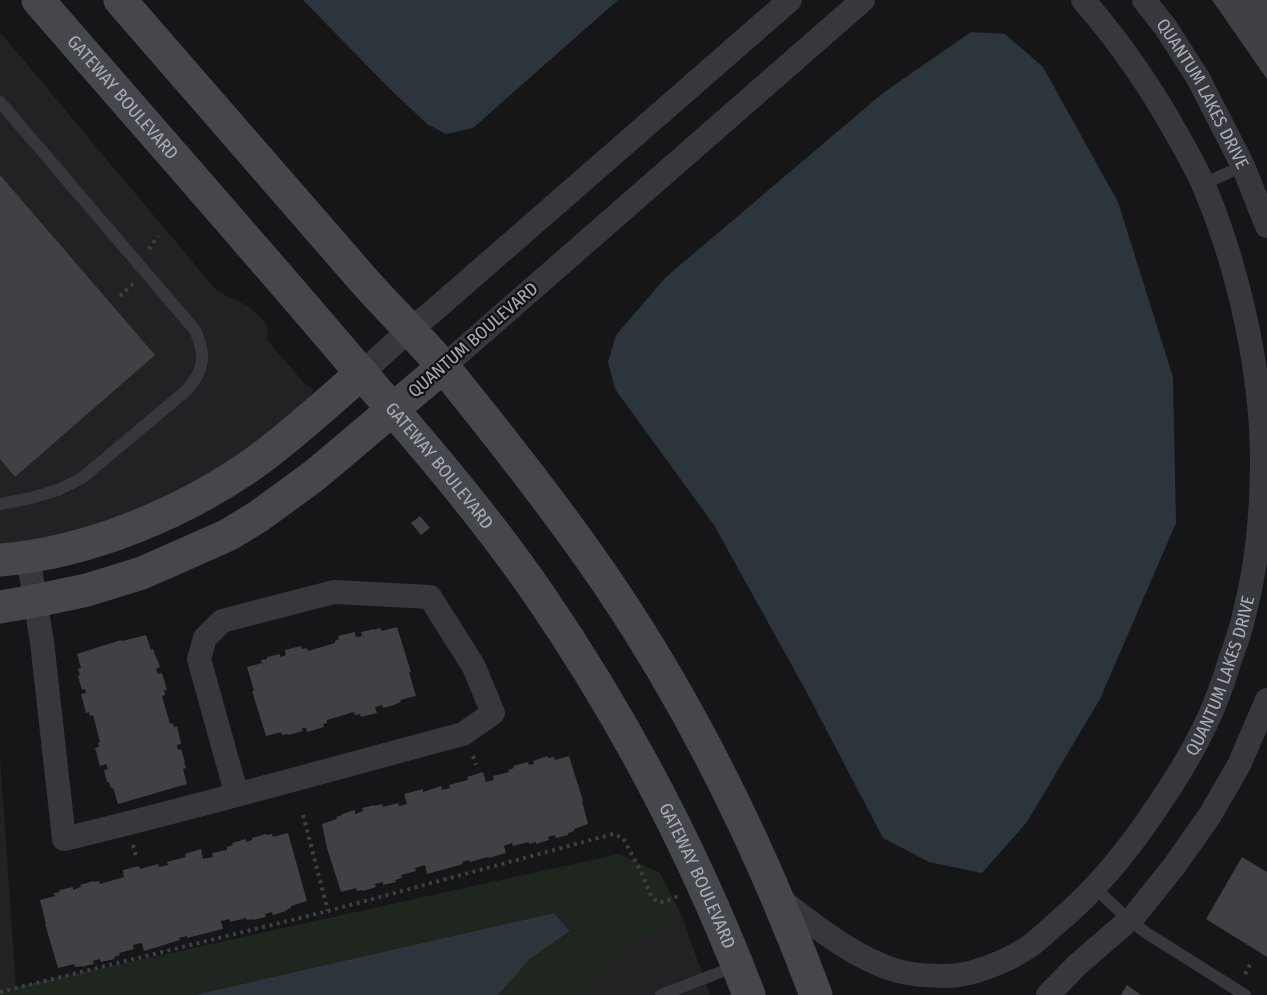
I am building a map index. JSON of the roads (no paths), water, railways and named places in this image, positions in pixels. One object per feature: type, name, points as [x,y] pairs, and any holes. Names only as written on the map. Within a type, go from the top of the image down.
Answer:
[{"type":"main road","name":"GATEWAY BOULEVARD","points":[[38,0],[393,409],[478,512],[540,595],[596,682],[649,773],[703,886],[743,980]]},
{"type":"main road","points":[[120,0],[443,367],[552,504],[609,585],[649,647],[721,775],[756,846],[816,995]]},
{"type":"main road","name":"QUANTUM BOULEVARD","points":[[0,607],[87,590],[142,573],[228,535],[259,516],[315,475],[443,367]]},
{"type":"main road","points":[[14,558],[102,539],[182,506],[259,459],[362,373]]},
{"type":"street","points":[[362,373],[790,0]]},
{"type":"street","name":"QUANTUM BOULEVARD","points":[[443,367],[863,0]]},
{"type":"street","name":"QUANTUM LAKES DRIVE","points":[[778,898],[863,958],[898,971],[950,976],[986,968],[1028,947],[1066,915],[1095,888],[1132,845],[1182,770],[1205,727],[1222,685],[1244,616],[1256,554],[1260,504],[1262,460],[1256,384],[1243,304],[1225,242],[1203,184],[1163,109],[1108,29],[1083,0]]},
{"type":"street","name":"QUANTUM LAKES DRIVE","points":[[1144,0],[1166,27],[1198,78],[1243,166],[1267,226]]},
{"type":"street","points":[[14,558],[35,601],[42,642],[64,839],[237,795],[463,734],[493,713],[474,667],[430,597],[334,592],[222,621],[205,638],[199,659],[237,795]]},
{"type":"street","points":[[1048,995],[1077,965],[1135,915],[1175,866],[1210,815],[1239,765],[1267,700]]},
{"type":"lane","points":[[0,102],[195,330],[201,344],[203,362],[197,377],[187,390],[82,478],[58,490],[0,504]]},
{"type":"lane","points":[[1203,184],[1243,166]]},
{"type":"lane","points":[[1095,888],[1129,920],[1148,934],[1245,995]]},
{"type":"lane","points":[[661,995],[743,980]]}]
